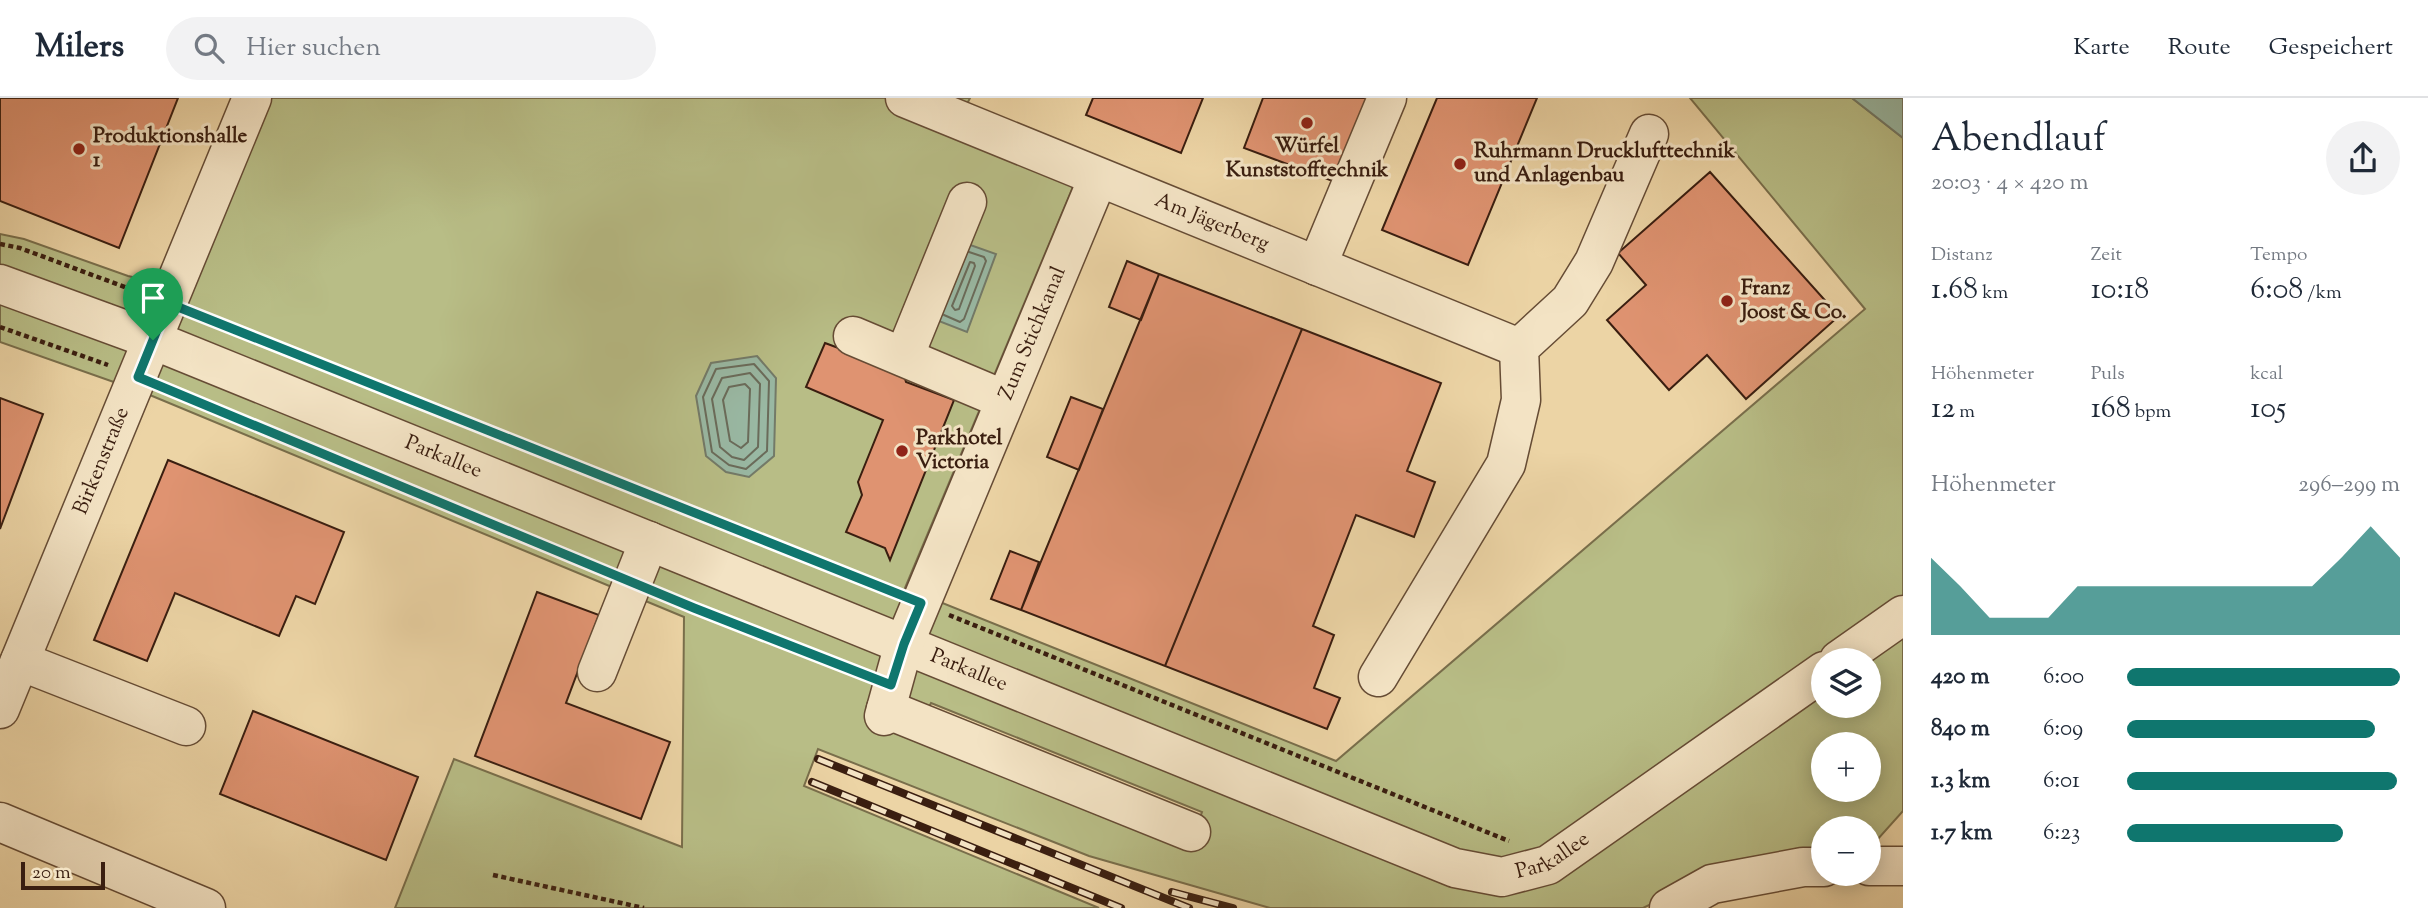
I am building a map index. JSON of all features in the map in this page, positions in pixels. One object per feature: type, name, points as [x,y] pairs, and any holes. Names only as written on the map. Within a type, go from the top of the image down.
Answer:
[{"type":"street","name":"Birkenstraße","points":[[0,709],[252,98]]},
{"type":"street","name":"Am Jägerberg","points":[[905,98],[1519,348]]},
{"type":"street","points":[[1317,267],[1387,98]]},
{"type":"street","points":[[1378,677],[1506,464],[1521,400],[1519,348],[1570,301],[1594,262],[1649,134]]},
{"type":"street","name":"Zum Stichkanal","points":[[887,703],[904,644],[1098,178]]},
{"type":"street","points":[[904,357],[967,202]]},
{"type":"street","name":"Parkallee","points":[[0,284],[153,340],[1455,868],[1502,877],[1548,865],[1811,680]]},
{"type":"street","points":[[853,335],[1006,400]]},
{"type":"street","points":[[597,672],[649,541]]},
{"type":"street","points":[[1856,648],[1903,615]]},
{"type":"street","points":[[20,661],[187,726]]},
{"type":"street","points":[[887,703],[1191,831]]},
{"type":"street","points":[[0,822],[206,908]]},
{"type":"street","points":[[1881,866],[1903,866]]},
{"type":"street","points":[[1668,908],[1712,884],[1811,867]]},
{"type":"path","points":[[0,244],[20,248],[168,303],[1518,844]]},
{"type":"path","points":[[0,327],[138,377],[632,583],[887,703]]},
{"type":"path","points":[[493,875],[644,908]]},
{"type":"green space","points":[[268,98],[970,98],[953,132],[1075,182],[905,588],[1336,761],[1865,309],[1690,98],[1852,98],[1903,138],[1903,811],[1881,836],[1881,816],[1811,816],[1811,858],[1727,868],[1643,908],[1270,908],[1089,856],[818,749],[804,786],[1099,908],[395,908],[454,759],[682,847],[684,617],[145,393],[0,342],[0,234],[24,239],[128,276],[192,290]],"holes":[[[931,703],[1202,812],[1188,849],[914,738]]]},
{"type":"water","points":[[1852,98],[1903,98],[1903,138]]},
{"type":"water","points":[[959,241],[996,254],[967,332],[931,318]]},
{"type":"water","points":[[757,356],[776,378],[774,456],[749,477],[726,472],[706,456],[696,396],[711,363]]},
{"type":"building","name":"Produktionshalle 1","points":[[0,98],[178,98],[119,248],[0,201]]},
{"type":"building","points":[[1093,98],[1203,98],[1181,153],[1086,115]]},
{"type":"building","name":"Würfel Kunststofftechnik","points":[[1263,98],[1370,98],[1338,183],[1244,148]]},
{"type":"building","name":"Ruhrmann Drucklufttechnik und Anlagenbau","points":[[1437,98],[1537,98],[1468,265],[1382,230]]},
{"type":"building","name":"Franz Joost & Co.","points":[[1710,172],[1839,316],[1746,399],[1707,355],[1669,390],[1607,320],[1646,285],[1618,253]]},
{"type":"building","points":[[1127,261],[1159,274],[1141,320],[1109,307]]},
{"type":"building","points":[[1159,274],[1302,329],[1165,666],[1021,610]]},
{"type":"building","points":[[1302,329],[1441,383],[1407,471],[1435,482],[1414,537],[1356,515],[1313,626],[1334,635],[1314,688],[1340,698],[1327,729],[1165,666]]},
{"type":"building","name":"Parkhotel Victoria","points":[[825,343],[903,372],[906,382],[954,400],[890,560],[885,548],[846,532],[862,495],[858,482],[883,420],[806,387]]},
{"type":"building","points":[[1071,397],[1103,409],[1079,470],[1047,457]]},
{"type":"building","points":[[0,398],[43,414],[0,529]]},
{"type":"building","points":[[168,460],[344,532],[315,604],[296,596],[279,636],[175,593],[147,661],[94,640]]},
{"type":"building","points":[[1010,551],[1039,562],[1021,610],[991,599]]},
{"type":"building","points":[[537,592],[599,615],[566,703],[670,742],[641,819],[475,756]]},
{"type":"building","points":[[253,711],[418,777],[386,860],[220,794]]},
{"type":"railway","points":[[818,759],[1189,908]]},
{"type":"railway","points":[[812,782],[1121,908]]},
{"type":"railway","points":[[1172,892],[1233,908]]},
{"type":"place","name":"Würfel Kunststofftechnik","points":[[1307,123]]},
{"type":"place","name":"Produktionshalle 1","points":[[79,149]]},
{"type":"place","name":"Ruhrmann Drucklufttechnik und Anlagenbau","points":[[1460,164]]},
{"type":"place","name":"Franz Joost & Co.","points":[[1727,301]]},
{"type":"place","name":"Parkhotel Victoria","points":[[902,451]]},
{"type":"route","points":[[168,303],[921,603],[891,685],[694,608],[138,377],[153,340],[168,303]]}]
